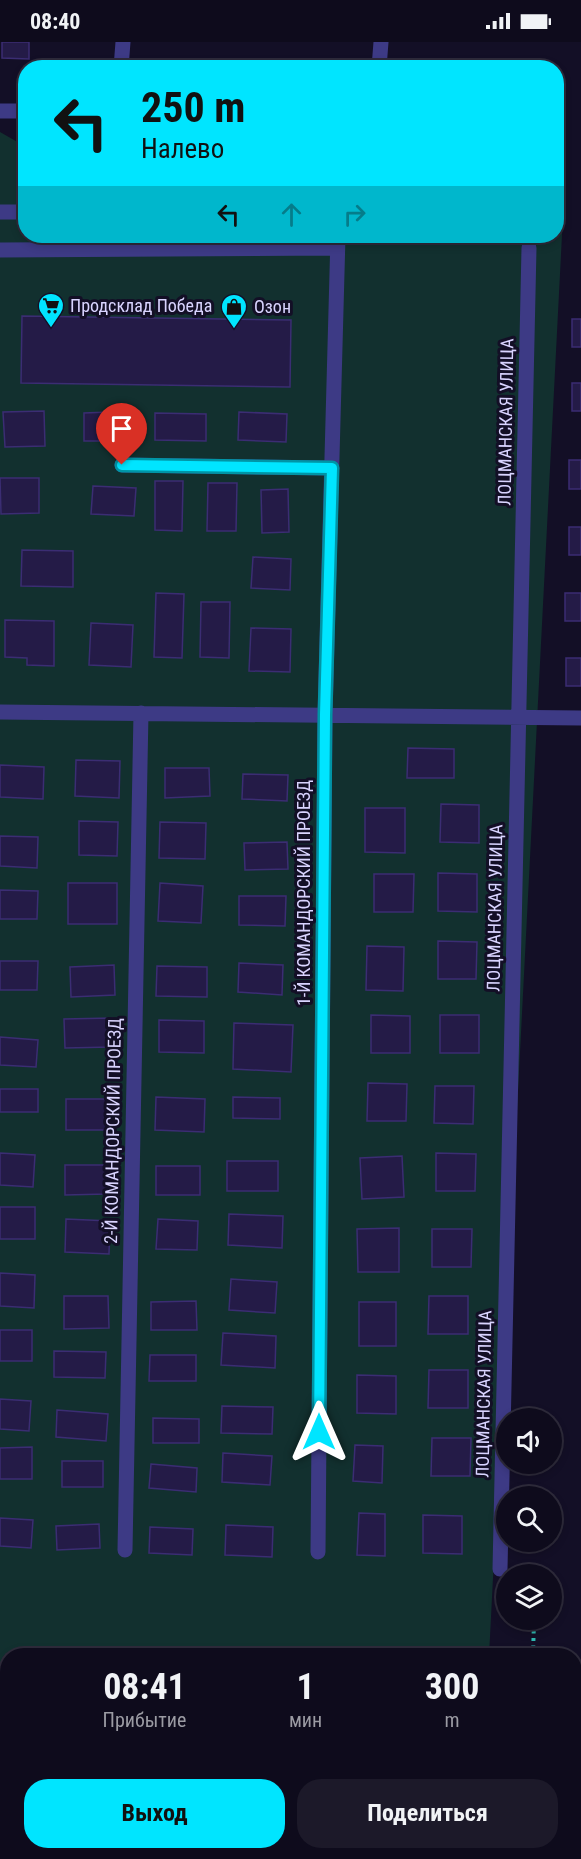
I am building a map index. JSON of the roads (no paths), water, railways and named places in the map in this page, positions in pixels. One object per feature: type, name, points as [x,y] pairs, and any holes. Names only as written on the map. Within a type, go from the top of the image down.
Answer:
[{"type":"street","points":[[122,60],[123,42]]},
{"type":"street","points":[[380,60],[381,42]]},
{"type":"street","points":[[0,111],[18,111]]},
{"type":"street","points":[[0,212],[18,212]]},
{"type":"street","points":[[0,250],[296,243]]},
{"type":"street","name":"1-Й КОМАНДОРСКИЙ ПРОЕЗД","points":[[318,1552],[325,715],[338,243]]},
{"type":"street","name":"ЛОЦМАНСКАЯ УЛИЦА","points":[[500,1564],[529,248]]},
{"type":"street","points":[[122,465],[332,468]]},
{"type":"street","points":[[0,712],[581,718]]},
{"type":"street","name":"2-Й КОМАНДОРСКИЙ ПРОЕЗД","points":[[125,1550],[141,713]]},
{"type":"place","name":"Продсклад Победа","points":[[51,329]]},
{"type":"place","name":"Озон","points":[[234,330]]}]
